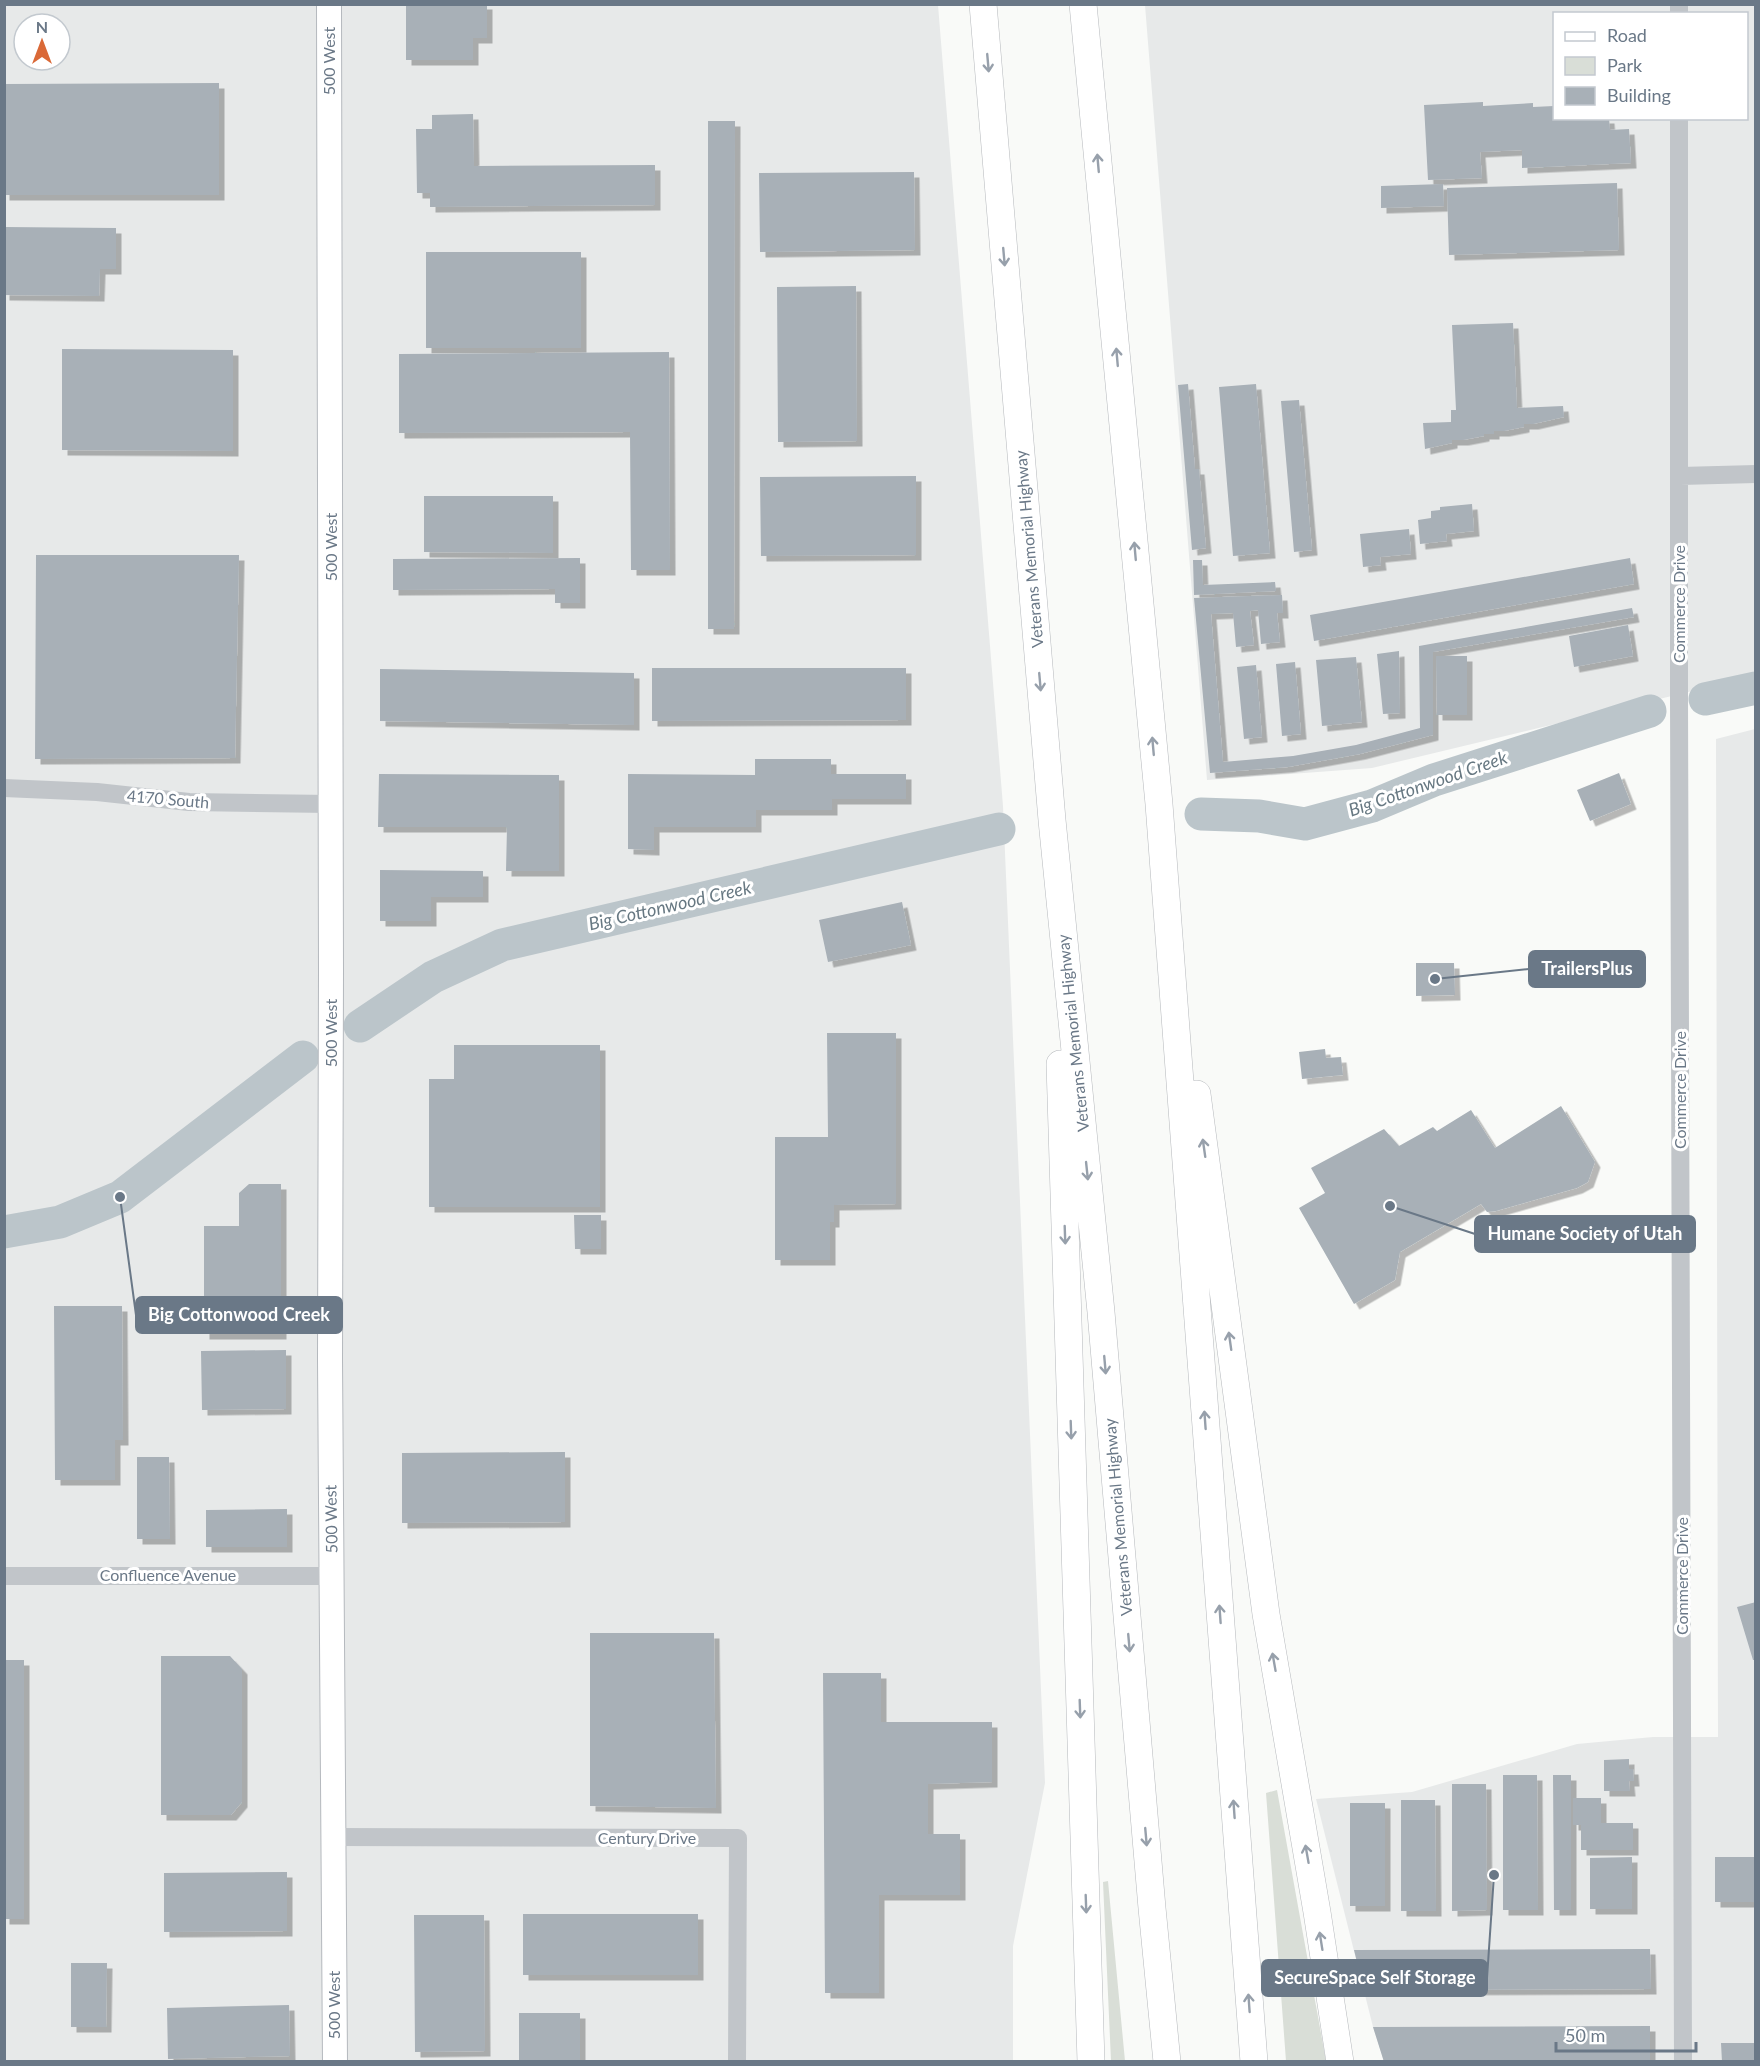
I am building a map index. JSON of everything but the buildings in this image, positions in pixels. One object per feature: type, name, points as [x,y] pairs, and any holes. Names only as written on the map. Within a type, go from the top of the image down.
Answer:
[{"type":"highway","name":"Veterans Memorial Highway","points":[[983,4],[1052,820],[1101,1312],[1167,2061]]},
{"type":"highway","points":[[1083,4],[1159,804],[1254,2061]]},
{"type":"highway","points":[[1159,804],[1266,1614],[1340,2061]]},
{"type":"highway","points":[[1052,820],[1091,2061]]},
{"type":"main road","name":"500 West","points":[[329,4],[330,1360],[335,2061]]},
{"type":"street","name":"Commerce Drive","points":[[1679,120],[1683,2061]]},
{"type":"street","points":[[1680,476],[1755,474]]},
{"type":"street","name":"4170 South","points":[[4,788],[97,792],[189,802],[331,804]]},
{"type":"street","name":"Confluence Avenue","points":[[4,1576],[332,1576]]},
{"type":"street","name":"Century Drive","points":[[333,1836],[738,1838],[737,2061]]},
{"type":"shaded area","points":[[5,5],[938,5],[1003,806],[1045,1783],[1013,1946],[1013,2061],[5,2062]]},
{"type":"shaded area","points":[[1145,5],[1755,5],[1755,676],[1372,768],[1207,780]]},
{"type":"shaded area","points":[[1755,729],[1755,2061],[1384,2061],[1373,2027],[1316,1799],[1412,1792],[1577,1744],[1653,1737],[1718,1737],[1716,739]]},
{"type":"green space","points":[[1277,1790],[1326,2061],[1286,2061],[1266,1793]]},
{"type":"green space","points":[[1108,1881],[1125,2061],[1111,2061],[1103,1882]]},
{"type":"waterway","name":"Big Cottonwood Creek","points":[[1705,699],[1756,688]]},
{"type":"waterway","name":"Big Cottonwood Creek","points":[[1201,814],[1259,816],[1305,824],[1372,806],[1434,780],[1650,711]]},
{"type":"waterway","name":"Big Cottonwood Creek","points":[[360,1026],[433,977],[502,945],[999,829]]},
{"type":"waterway","name":"Big Cottonwood Creek","points":[[4,1232],[60,1222],[120,1197],[303,1057]]},
{"type":"place","name":"TrailersPlus","points":[[1435,979]]},
{"type":"place","name":"Big Cottonwood Creek","points":[[120,1197]]},
{"type":"place","name":"Humane Society of Utah","points":[[1390,1206]]},
{"type":"place","name":"SecureSpace Self Storage","points":[[1494,1875]]}]
